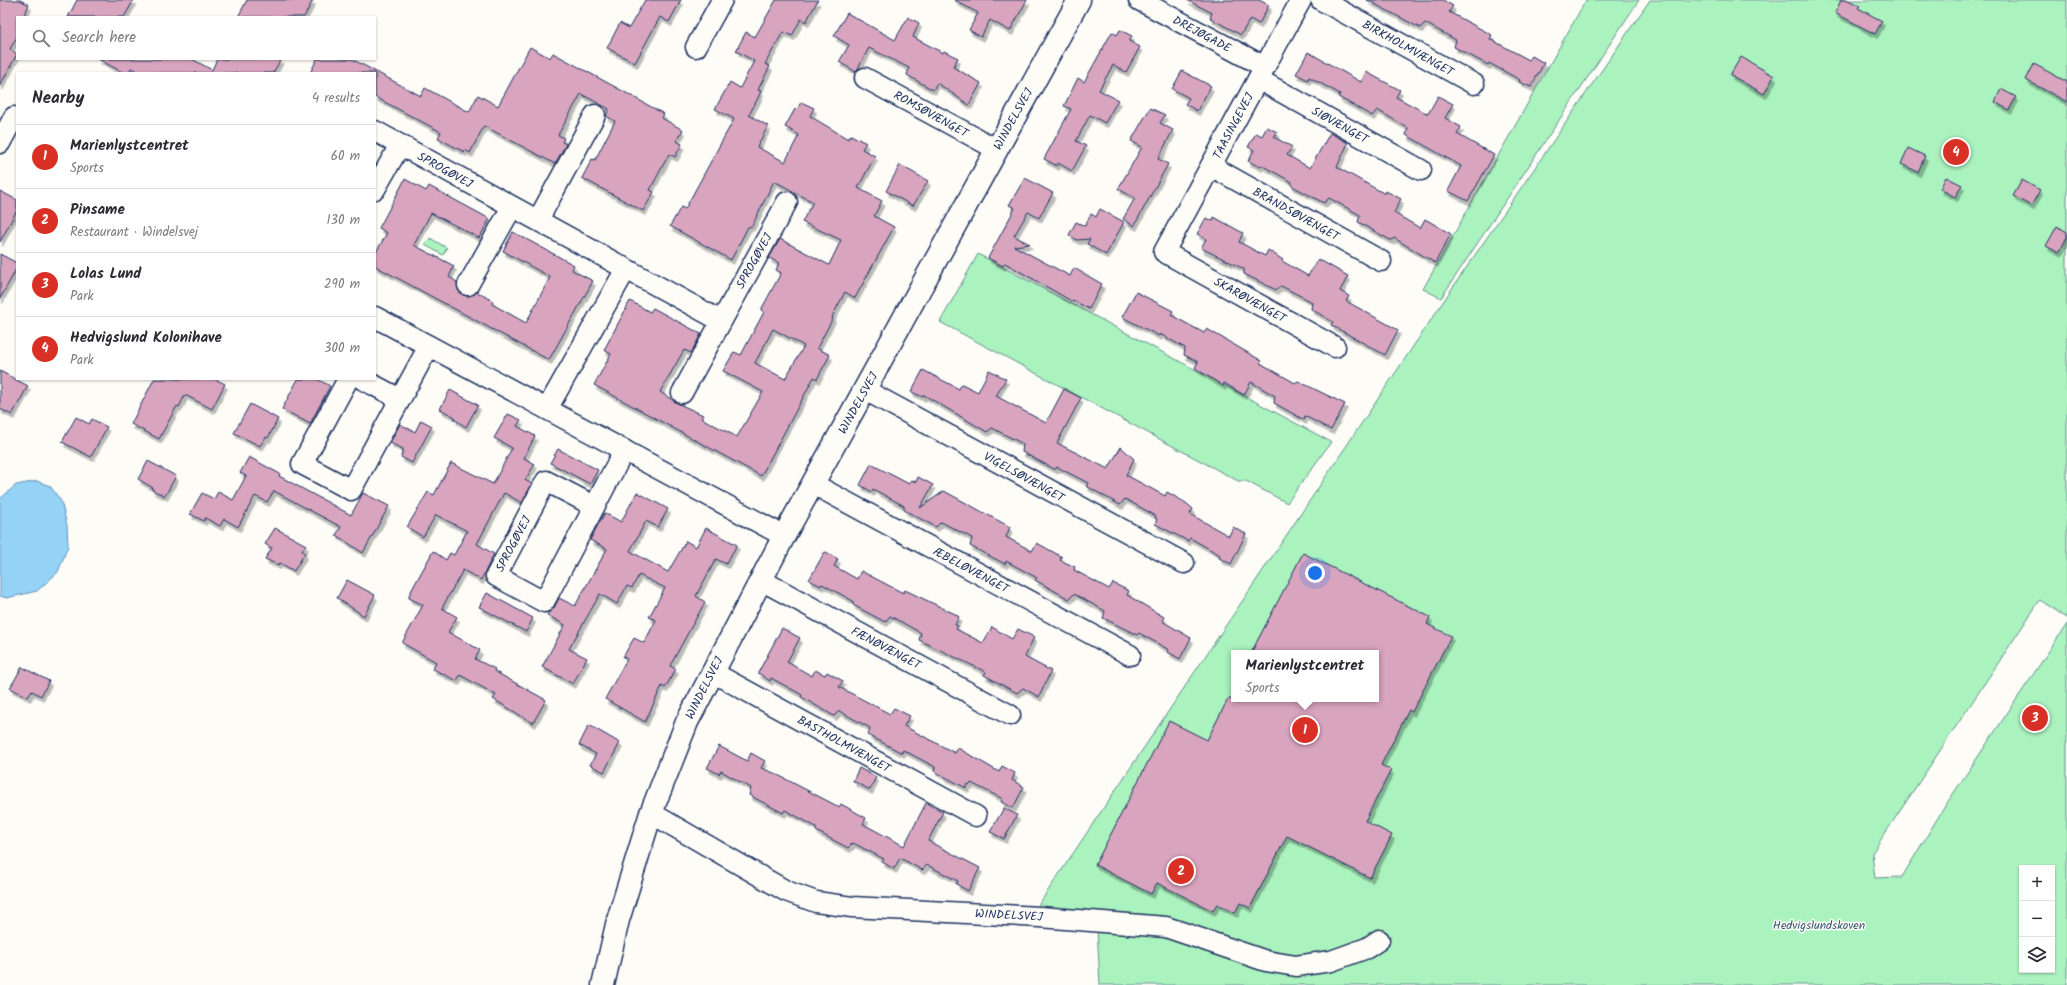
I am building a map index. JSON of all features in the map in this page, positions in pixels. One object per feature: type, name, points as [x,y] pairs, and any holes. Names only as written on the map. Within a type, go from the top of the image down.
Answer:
[{"type":"street","points":[[696,47],[722,0]]},
{"type":"street","name":"WINDELSVEJ","points":[[603,985],[618,920],[651,813],[687,722],[784,536],[1079,0]]},
{"type":"street","name":"DREJØGADE","points":[[1139,0],[1261,73]]},
{"type":"street","name":"TAASINGEVEJ","points":[[1164,252],[1301,0]]},
{"type":"street","name":"BIRKHOLMVÆNGET","points":[[1321,0],[1474,84]]},
{"type":"street","name":"SIØVÆNGET","points":[[1261,73],[1421,170]]},
{"type":"street","name":"ROMSØVÆNGET","points":[[865,78],[996,149]]},
{"type":"street","points":[[0,143],[10,115]]},
{"type":"street","points":[[538,220],[595,115]]},
{"type":"street","name":"SPROGØVEJ","points":[[376,132],[721,321]]},
{"type":"street","points":[[376,187],[400,145]]},
{"type":"street","name":"BRANDSØVÆNGET","points":[[1211,166],[1381,261]]},
{"type":"street","name":"SPROGØVEJ","points":[[682,393],[787,202]]},
{"type":"street","points":[[468,285],[512,207]]},
{"type":"street","name":"SKARØVÆNGET","points":[[1164,252],[1335,348]]},
{"type":"street","points":[[547,409],[626,269]]},
{"type":"street","points":[[376,317],[784,536]]},
{"type":"street","points":[[347,380],[302,464],[351,490],[429,346]]},
{"type":"street","points":[[364,380],[400,399]]},
{"type":"street","name":"VIGELSØVÆNGET","points":[[865,390],[1184,563]]},
{"type":"street","name":"SPROGØVEJ","points":[[594,506],[546,481],[496,576],[544,602],[624,450]]},
{"type":"street","name":"ÆBELØVÆNGET","points":[[813,484],[1130,655]]},
{"type":"street","name":"FÆNØVÆNGET","points":[[761,580],[1010,715]]},
{"type":"street","name":"BASTHOLMVÆNGET","points":[[712,672],[976,816]]},
{"type":"street","name":"WINDELSVEJ","points":[[651,813],[786,891],[816,902],[852,907],[1040,916],[1166,927],[1266,961],[1296,966],[1331,961],[1367,948],[1379,940]]},
{"type":"green space","points":[[1586,0],[1639,0],[1441,298],[1423,289]]},
{"type":"green space","name":"Hedvigslundskoven","points":[[1650,0],[2067,0],[2067,618],[2040,600],[1872,853],[1875,878],[1902,877],[1945,806],[2067,624],[2067,985],[1100,985],[1097,928],[1027,922],[1451,290]]},
{"type":"green space","points":[[430,238],[447,248],[443,255],[425,245]]},
{"type":"green space","points":[[978,254],[1331,442],[1287,503],[1246,481],[1238,481],[940,322]]},
{"type":"water","points":[[37,481],[50,486],[61,501],[67,525],[68,546],[58,572],[37,591],[7,598],[0,596],[0,499],[16,485]]},
{"type":"building","points":[[0,0],[20,0],[29,5],[24,16],[16,16],[16,39],[10,49],[16,53],[16,56],[0,86]]},
{"type":"building","points":[[77,0],[134,0],[125,16],[69,16]]},
{"type":"building","points":[[247,0],[313,0],[305,16],[239,16]]},
{"type":"building","points":[[645,0],[681,0],[669,22],[660,17],[635,63],[607,48],[620,23],[629,28]]},
{"type":"building","points":[[776,0],[818,0],[806,22],[801,19],[792,36],[783,32],[765,64],[770,66],[758,90],[761,91],[758,98],[749,115],[768,126],[757,147],[785,162],[799,135],[785,127],[795,109],[797,110],[801,102],[814,108],[810,116],[848,139],[851,135],[866,143],[862,149],[875,156],[858,188],[882,201],[874,216],[894,227],[855,298],[845,292],[817,348],[830,355],[817,379],[814,377],[761,476],[594,385],[611,354],[604,350],[630,301],[650,312],[653,308],[701,334],[691,353],[684,350],[660,392],[677,403],[703,415],[701,418],[737,437],[763,392],[723,371],[734,352],[741,355],[764,312],[761,310],[781,273],[776,270],[779,263],[769,258],[780,239],[829,265],[841,240],[802,222],[813,202],[774,181],[752,226],[748,227],[731,260],[670,226],[681,207],[685,209],[734,119],[715,109],[730,82],[740,88],[754,61],[736,51],[746,32],[755,37]],"holes":[[[773,329],[804,346],[785,379],[755,363]]]},
{"type":"building","points":[[954,0],[1027,0],[1010,31],[990,20],[981,37],[969,30],[978,13]]},
{"type":"building","points":[[1187,0],[1259,0],[1269,5],[1259,24],[1250,19],[1241,35],[1210,18],[1212,13]]},
{"type":"building","points":[[1367,0],[1443,0],[1453,6],[1449,12],[1492,35],[1490,39],[1529,60],[1532,56],[1544,63],[1531,87],[1519,82],[1520,80],[1489,63],[1488,65],[1454,47],[1456,40],[1425,23],[1420,28]]},
{"type":"building","points":[[1841,0],[1848,0],[1860,6],[1858,8],[1882,21],[1875,34],[1835,13]]},
{"type":"building","points":[[847,13],[895,40],[908,17],[919,23],[913,37],[943,53],[944,51],[958,58],[953,67],[981,83],[969,105],[937,83],[933,90],[907,75],[909,68],[869,48],[856,72],[839,62],[849,45],[834,36]]},
{"type":"building","points":[[1120,30],[1132,36],[1129,41],[1140,47],[1126,72],[1113,65],[1099,90],[1118,100],[1105,123],[1090,115],[1076,141],[1086,146],[1072,171],[1058,163],[1057,166],[1044,159],[1071,109],[1064,106],[1078,78],[1084,82],[1112,32],[1117,35]]},
{"type":"building","points":[[530,47],[550,58],[553,53],[664,114],[662,118],[683,130],[676,141],[682,144],[675,157],[669,154],[650,190],[654,192],[643,211],[582,178],[592,159],[595,160],[615,121],[606,116],[609,109],[581,94],[558,135],[564,138],[562,142],[566,144],[555,164],[484,126],[470,153],[465,150],[464,152],[438,138],[441,132],[376,98],[376,72],[310,72],[316,60],[354,60],[421,96],[425,88],[469,112],[478,95],[498,106]]},
{"type":"building","points":[[1308,52],[1361,82],[1366,72],[1400,90],[1396,97],[1428,114],[1438,96],[1453,104],[1445,118],[1461,127],[1457,134],[1494,155],[1468,201],[1448,191],[1461,166],[1406,135],[1408,128],[1377,110],[1372,116],[1338,97],[1340,94],[1309,77],[1308,80],[1296,74]]},
{"type":"building","points":[[1741,57],[1774,76],[1764,94],[1730,75]]},
{"type":"building","points":[[100,60],[194,60],[212,70],[217,60],[280,60],[274,72],[139,72],[131,68],[129,72],[122,72]]},
{"type":"building","points":[[2034,64],[2067,82],[2067,102],[2026,80]]},
{"type":"building","points":[[1182,71],[1211,86],[1197,111],[1185,104],[1189,98],[1172,89]]},
{"type":"building","points":[[2001,89],[2016,97],[2009,110],[1995,102]]},
{"type":"building","points":[[1150,108],[1165,115],[1160,123],[1173,130],[1158,159],[1168,164],[1134,226],[1123,219],[1135,198],[1118,189],[1142,147],[1131,141]]},
{"type":"building","points":[[1267,127],[1277,132],[1274,137],[1292,147],[1287,155],[1310,168],[1330,133],[1348,143],[1337,167],[1385,194],[1386,191],[1401,199],[1394,213],[1420,228],[1425,219],[1451,234],[1435,263],[1394,238],[1390,240],[1358,222],[1360,215],[1329,198],[1324,203],[1292,186],[1292,182],[1261,165],[1260,167],[1248,161],[1254,150],[1248,147],[1256,133],[1262,136]]},
{"type":"building","points":[[1908,148],[1925,156],[1918,172],[1901,164]]},
{"type":"building","points":[[900,165],[928,181],[913,206],[886,191]]},
{"type":"building","points":[[1946,177],[1962,185],[1955,197],[1940,189]]},
{"type":"building","points":[[1025,178],[1053,193],[1039,218],[1028,212],[1014,236],[1030,244],[1014,246],[1070,276],[1074,268],[1102,284],[1089,309],[1074,301],[1073,302],[1005,263],[1003,266],[988,258],[1015,208],[1009,205]]},
{"type":"building","points":[[405,179],[426,191],[429,186],[490,219],[479,238],[431,213],[414,245],[454,266],[449,277],[457,282],[458,290],[463,295],[468,296],[477,292],[493,301],[492,304],[526,323],[550,277],[503,251],[513,232],[574,265],[572,270],[593,281],[549,360],[376,267],[376,252],[387,233],[379,228]]},
{"type":"building","points":[[2022,180],[2040,190],[2031,206],[2013,196]]},
{"type":"building","points":[[0,191],[16,199],[16,212],[0,242]]},
{"type":"building","points":[[1100,209],[1124,222],[1106,255],[1087,244],[1090,239],[1077,240],[1069,235],[1076,222],[1085,226],[1091,214],[1096,217]]},
{"type":"building","points":[[1214,217],[1243,233],[1239,242],[1265,256],[1268,250],[1283,260],[1282,261],[1308,276],[1318,259],[1348,276],[1340,291],[1349,296],[1346,301],[1398,330],[1385,355],[1331,325],[1333,322],[1311,309],[1312,302],[1281,286],[1276,290],[1244,274],[1244,269],[1201,248],[1206,239],[1197,234],[1206,218],[1213,221]]},
{"type":"building","points":[[2057,226],[2067,232],[2067,237],[2059,253],[2046,246]]},
{"type":"building","points":[[0,254],[16,262],[16,270],[0,299]]},
{"type":"building","points":[[1136,292],[1173,311],[1171,315],[1204,333],[1207,329],[1262,361],[1260,363],[1295,383],[1298,381],[1345,404],[1331,430],[1305,416],[1304,420],[1274,403],[1275,396],[1251,382],[1244,395],[1224,383],[1223,386],[1195,368],[1198,362],[1184,355],[1185,348],[1160,334],[1159,336],[1122,317]]},
{"type":"building","points":[[923,370],[959,389],[962,384],[978,392],[989,370],[1006,379],[996,396],[1046,423],[1064,389],[1081,398],[1057,443],[1108,469],[1121,447],[1134,459],[1126,475],[1165,496],[1167,492],[1186,503],[1193,509],[1190,514],[1229,536],[1233,527],[1246,534],[1231,564],[1219,558],[1220,555],[1190,538],[1188,541],[1155,524],[1157,519],[1155,518],[1156,516],[1125,499],[1120,505],[1086,486],[1088,483],[1057,467],[1054,469],[1022,452],[1023,444],[992,428],[987,432],[924,395],[923,397],[911,392]]},
{"type":"building","points":[[0,371],[28,386],[12,415],[0,409]]},
{"type":"building","points":[[153,380],[217,380],[225,384],[212,409],[185,395],[179,407],[177,406],[159,439],[131,424]]},
{"type":"building","points":[[297,380],[319,380],[330,386],[310,424],[282,409]]},
{"type":"building","points":[[450,390],[478,405],[466,427],[454,419],[455,417],[440,409]]},
{"type":"building","points":[[250,404],[278,419],[268,438],[266,437],[260,446],[234,433]]},
{"type":"building","points":[[508,414],[521,420],[517,426],[535,436],[524,458],[535,464],[525,480],[532,484],[522,503],[504,493],[477,544],[494,554],[481,580],[463,570],[442,608],[457,617],[448,632],[480,650],[475,659],[495,669],[494,671],[546,700],[533,723],[493,699],[496,695],[460,675],[457,681],[433,669],[436,662],[402,643],[423,605],[409,598],[409,595],[433,551],[446,560],[450,553],[454,555],[467,531],[436,515],[423,537],[407,527],[428,492],[434,495],[451,463],[493,484],[512,448],[494,438]]},
{"type":"building","points":[[76,417],[89,424],[92,419],[107,427],[91,457],[62,442]]},
{"type":"building","points":[[421,420],[432,426],[412,463],[401,457],[403,449],[390,443],[400,424],[415,432]]},
{"type":"building","points":[[558,449],[598,470],[590,484],[550,463]]},
{"type":"building","points":[[249,457],[280,474],[279,476],[351,515],[363,493],[389,506],[363,553],[336,535],[341,527],[274,491],[267,502],[255,496],[238,527],[224,519],[220,526],[205,518],[204,521],[190,514],[202,493],[214,499],[218,492],[233,500],[246,476],[240,473]]},
{"type":"building","points":[[148,461],[176,476],[165,496],[152,490],[153,488],[138,479]]},
{"type":"building","points":[[871,464],[909,484],[911,480],[916,482],[918,477],[933,485],[920,508],[944,491],[1010,527],[1006,537],[1032,551],[1037,543],[1062,557],[1060,560],[1075,567],[1074,570],[1109,589],[1113,583],[1129,591],[1127,595],[1164,617],[1162,621],[1191,638],[1180,659],[1168,652],[1169,650],[1139,633],[1137,635],[1103,618],[1105,611],[1074,594],[1069,599],[1035,580],[1037,578],[1006,561],[1005,564],[970,546],[972,538],[941,522],[936,527],[904,510],[904,506],[873,489],[872,492],[860,485]]},
{"type":"building","points":[[637,492],[668,509],[658,527],[646,521],[630,551],[668,572],[686,541],[696,547],[706,528],[737,545],[726,564],[716,559],[696,596],[705,602],[670,666],[676,669],[665,688],[662,686],[645,722],[605,699],[627,659],[623,657],[634,638],[644,643],[656,620],[649,617],[665,588],[639,575],[632,588],[627,586],[617,604],[600,594],[569,649],[587,658],[573,684],[542,667],[565,625],[547,615],[554,608],[559,598],[575,606],[607,549],[590,540],[600,521],[605,513],[621,522]]},
{"type":"building","points":[[275,528],[306,545],[302,551],[305,553],[294,571],[280,563],[278,565],[265,559],[272,548],[265,544]]},
{"type":"building","points":[[826,552],[838,559],[834,566],[857,579],[861,571],[903,593],[905,590],[955,614],[959,617],[955,625],[958,626],[956,629],[983,643],[992,627],[1012,639],[1018,629],[1034,637],[1025,657],[1051,671],[1039,697],[1023,688],[1017,693],[984,675],[986,672],[919,640],[921,633],[890,616],[885,622],[853,605],[853,601],[822,584],[821,586],[809,580]]},
{"type":"building","points":[[1303,553],[1430,617],[1427,624],[1451,636],[1412,712],[1409,710],[1381,765],[1391,770],[1365,821],[1392,835],[1370,878],[1287,836],[1250,908],[1240,903],[1235,913],[1217,904],[1213,911],[1157,883],[1151,894],[1095,865],[1169,721],[1207,740],[1228,699],[1231,699],[1231,702],[1379,702],[1379,650],[1253,650]]},
{"type":"building","points":[[347,580],[375,595],[364,616],[337,598]]},
{"type":"building","points":[[487,593],[533,618],[526,632],[479,607]]},
{"type":"building","points":[[782,628],[800,638],[787,662],[812,676],[815,670],[825,675],[827,672],[843,681],[839,687],[890,714],[894,708],[910,716],[904,726],[955,753],[958,748],[999,772],[1002,766],[1015,773],[1012,780],[1024,787],[1013,808],[1001,802],[1003,799],[971,783],[970,785],[968,784],[966,788],[934,771],[935,767],[903,750],[902,753],[868,735],[870,728],[839,711],[834,716],[801,697],[802,695],[771,678],[770,681],[758,673]]},
{"type":"building","points":[[22,667],[49,681],[41,696],[32,691],[28,697],[10,688]]},
{"type":"building","points":[[589,725],[620,743],[604,772],[590,765],[596,754],[579,745]]},
{"type":"building","points":[[719,746],[747,761],[751,753],[765,761],[761,768],[774,773],[839,807],[841,804],[866,818],[863,824],[904,846],[926,803],[943,812],[928,841],[980,868],[968,891],[956,884],[958,881],[927,865],[922,870],[900,858],[894,869],[882,862],[884,859],[853,843],[848,848],[816,831],[816,827],[785,810],[783,813],[749,795],[751,788],[721,771],[719,774],[707,768]]},
{"type":"building","points":[[859,768],[876,777],[870,790],[853,781]]},
{"type":"building","points":[[1004,808],[1017,815],[1004,839],[990,832]]},
{"type":"place","name":"Hedvigslund Kolonihave","points":[[1956,152]]},
{"type":"place","name":"Lolas Lund","points":[[2035,718]]},
{"type":"place","name":"Marienlystcentret","points":[[1305,730]]},
{"type":"place","name":"Pinsame","points":[[1181,871]]}]
